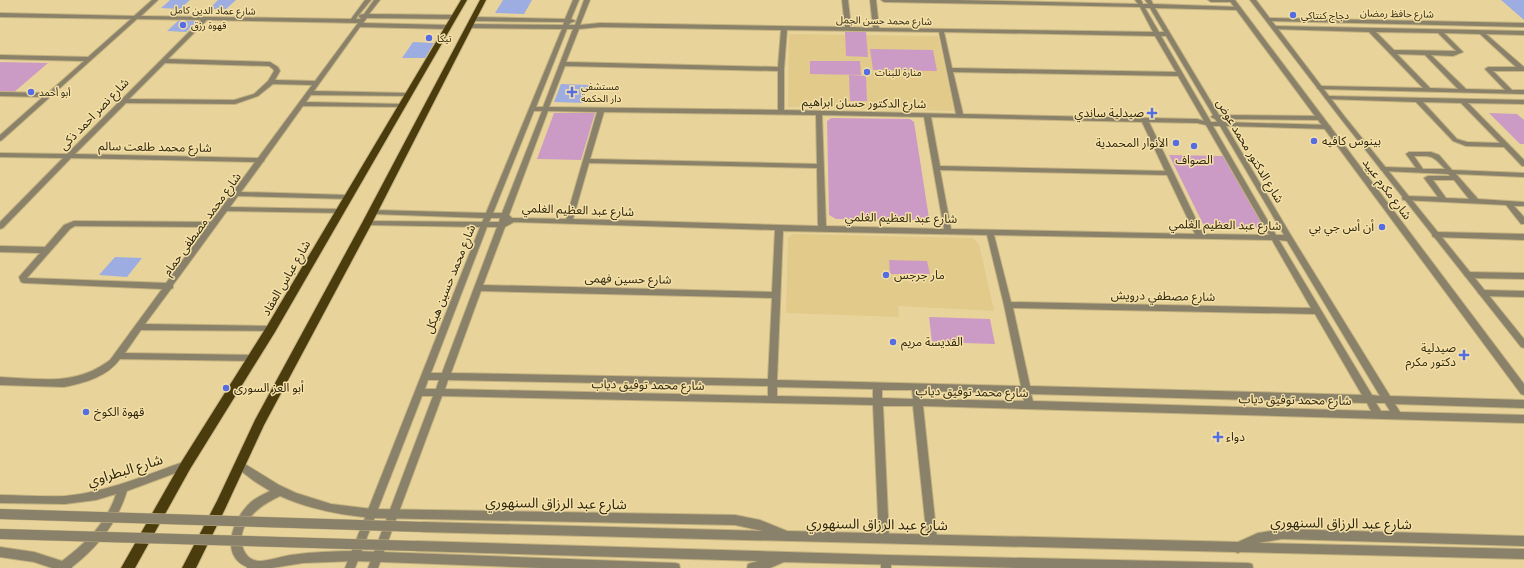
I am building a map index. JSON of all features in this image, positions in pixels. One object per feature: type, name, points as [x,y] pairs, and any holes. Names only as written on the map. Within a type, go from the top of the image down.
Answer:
[{"type":"main road","name":"شارع عباس العقاد","points":[[128,568],[186,465],[254,358],[347,197],[464,0]]},
{"type":"main road","points":[[190,568],[222,505],[259,423],[373,212],[484,0]]},
{"type":"street","points":[[0,139],[156,0]]},
{"type":"street","name":"شارع محمد مصطفى حمام","points":[[359,21],[354,17],[368,0]]},
{"type":"street","name":"شارع محمد مصطفى حمام","points":[[0,381],[73,382],[99,372],[119,356],[310,93],[359,21],[377,0]]},
{"type":"street","name":"شارع محمد حسين هيكل","points":[[350,568],[424,376],[576,0]]},
{"type":"street","points":[[373,568],[438,392],[588,0]]},
{"type":"street","points":[[846,0],[848,29]]},
{"type":"street","points":[[873,0],[876,29]]},
{"type":"street","points":[[884,0],[1150,3],[1238,8]]},
{"type":"street","points":[[1211,0],[1232,0]]},
{"type":"street","name":"شارع مكرم عبيد","points":[[1232,0],[1524,391]]},
{"type":"street","name":"شارع مكرم عبيد","points":[[1253,0],[1383,169],[1524,345]]},
{"type":"street","name":"شارع الدكتور محمد عوض","points":[[1139,3],[1274,238],[1370,398],[1378,414]]},
{"type":"street","name":"شارع الدكتور محمد عوض","points":[[1150,3],[1289,238],[1397,415]]},
{"type":"street","name":"شارع عماد الدين كامل","points":[[0,15],[359,21],[448,27]]},
{"type":"street","name":"شارع عماد الدين كامل","points":[[359,21],[454,17]]},
{"type":"street","name":"شارع نصر احمد ذكى","points":[[2,223],[205,19]]},
{"type":"street","name":"شارع حافظ رمضان","points":[[1269,20],[1524,25]]},
{"type":"street","points":[[1286,21],[1286,25],[1293,28]]},
{"type":"street","name":"شارع محمد حسن الجمل","points":[[472,23],[1168,34]]},
{"type":"street","points":[[781,112],[781,69],[784,28]]},
{"type":"street","name":"شارع حافظ رمضان","points":[[1275,28],[1524,33]]},
{"type":"street","points":[[940,30],[960,116]]},
{"type":"street","points":[[1371,30],[1428,90]]},
{"type":"street","points":[[1392,52],[1458,54],[1460,52],[1439,31]]},
{"type":"street","points":[[1481,32],[1523,69]]},
{"type":"street","points":[[1426,53],[1464,91]]},
{"type":"street","points":[[0,57],[90,59]]},
{"type":"street","points":[[122,101],[235,102],[256,95],[270,82],[277,71],[276,68],[270,64],[162,61]]},
{"type":"street","points":[[563,64],[781,69]]},
{"type":"street","points":[[1511,92],[1488,69],[1523,69]]},
{"type":"street","points":[[949,70],[1180,74]]},
{"type":"street","points":[[270,82],[317,83]]},
{"type":"street","points":[[1320,88],[1524,92]]},
{"type":"street","points":[[1415,90],[1421,100],[1453,138],[1459,142],[1466,144],[1505,145]]},
{"type":"street","points":[[310,93],[408,95]]},
{"type":"street","points":[[0,94],[50,95]]},
{"type":"street","points":[[1328,98],[1524,102]]},
{"type":"street","points":[[1463,101],[1524,164]]},
{"type":"street","points":[[302,104],[402,106]]},
{"type":"street","name":"شارع الدكتور حسان ابراهيم","points":[[532,109],[781,112],[1197,121],[1209,124],[1328,127]]},
{"type":"street","points":[[569,222],[601,110]]},
{"type":"street","points":[[819,113],[822,228]]},
{"type":"street","points":[[927,115],[948,231]]},
{"type":"street","points":[[1197,121],[1205,116],[1321,118]]},
{"type":"street","points":[[1144,120],[1200,236]]},
{"type":"street","points":[[1421,171],[1409,154],[1434,154],[1475,201]]},
{"type":"street","name":"شارع محمد طلعت سالم","points":[[0,155],[262,160]]},
{"type":"street","points":[[587,161],[820,166]]},
{"type":"street","points":[[937,168],[1170,173]]},
{"type":"street","points":[[1383,169],[1524,174]]},
{"type":"street","points":[[1444,200],[1428,178],[1456,178]]},
{"type":"street","points":[[237,194],[347,197]]},
{"type":"street","points":[[1406,198],[1524,204]]},
{"type":"street","points":[[1508,203],[1524,222]]},
{"type":"street","points":[[226,210],[339,211]]},
{"type":"street","name":"شارع عبد العظيم الغلمي","points":[[373,212],[489,215],[505,216],[513,220],[779,228],[1289,238]]},
{"type":"street","name":"شارع عبد العظيم الغلمي","points":[[367,223],[502,225],[513,220]]},
{"type":"street","points":[[170,286],[24,280],[23,275],[66,227],[76,222],[214,225]]},
{"type":"street","points":[[772,399],[779,228]]},
{"type":"street","points":[[990,232],[1008,305],[1029,405]]},
{"type":"street","points":[[1436,235],[1524,237]]},
{"type":"street","points":[[0,249],[45,250]]},
{"type":"street","points":[[1468,275],[1524,276]]},
{"type":"street","name":"شارع حسين فهمى","points":[[478,288],[777,295]]},
{"type":"street","points":[[1482,293],[1524,294]]},
{"type":"street","name":"شارع مصطفي درويش","points":[[1008,305],[1318,311]]},
{"type":"street","points":[[140,327],[271,329]]},
{"type":"street","points":[[119,356],[254,358]]},
{"type":"street","name":"شارع محمد توفيق دياب","points":[[424,376],[877,385],[1370,398],[1524,404]]},
{"type":"street","points":[[877,385],[884,538]]},
{"type":"street","points":[[916,387],[932,539]]},
{"type":"street","name":"شارع محمد توفيق دياب","points":[[418,392],[1029,405],[1524,419]]},
{"type":"street","name":"شارع البطراوي","points":[[0,499],[63,500],[88,497],[123,488],[186,465]]},
{"type":"street","name":"شارع عبد الرزاق السنهوري","points":[[240,465],[254,476],[280,492],[306,502],[327,508],[371,513],[736,520],[753,522],[770,527],[786,536],[1238,548],[1251,539],[1266,535],[1282,534],[1524,541]]},
{"type":"street","points":[[0,552],[34,557],[65,567],[86,549],[104,529],[117,509],[123,488]]},
{"type":"street","points":[[280,492],[271,495],[255,506],[243,520],[236,535],[237,550],[240,556],[255,567],[297,559],[327,556],[355,556],[675,568]]},
{"type":"street","points":[[0,514],[423,528],[786,536]]},
{"type":"street","points":[[0,534],[786,556],[886,564],[1248,568]]},
{"type":"street","points":[[1238,548],[1524,554]]},
{"type":"street","points":[[752,568],[770,563],[786,556]]},
{"type":"shaded area","points":[[845,32],[866,32],[868,57],[846,56]]},
{"type":"shaded area","name":"منارة للبنات","points":[[789,34],[938,36],[954,111],[788,107]]},
{"type":"shaded area","points":[[870,49],[933,50],[937,71],[873,70]]},
{"type":"shaded area","points":[[810,61],[860,61],[861,75],[810,74]]},
{"type":"shaded area","points":[[0,62],[48,63],[13,93],[0,92]]},
{"type":"shaded area","points":[[849,75],[866,76],[867,101],[850,101]]},
{"type":"shaded area","points":[[554,113],[595,113],[581,160],[537,159]]},
{"type":"shaded area","points":[[1489,113],[1517,114],[1524,120],[1524,144],[1520,144]]},
{"type":"shaded area","points":[[831,118],[910,119],[914,122],[929,218],[925,220],[836,219],[829,215],[827,121]]},
{"type":"shaded area","points":[[1169,155],[1223,156],[1265,228],[1204,226]]},
{"type":"shaded area","name":"مار جرجس","points":[[793,234],[972,238],[979,244],[994,311],[898,306],[899,317],[786,313],[788,238]]},
{"type":"shaded area","points":[[889,260],[927,261],[930,274],[890,274]]},
{"type":"shaded area","points":[[929,317],[990,319],[995,344],[932,342]]},
{"type":"building","points":[[170,0],[190,0],[180,9],[161,8]]},
{"type":"building","points":[[218,0],[236,0],[226,9],[209,9]]},
{"type":"building","points":[[503,0],[532,0],[524,14],[495,13]]},
{"type":"building","points":[[1501,0],[1524,0],[1524,20]]},
{"type":"building","name":"قهوة رزق","points":[[178,21],[197,21],[186,32],[167,31]]},
{"type":"building","points":[[413,42],[434,43],[425,58],[402,58]]},
{"type":"building","name":"مستشفي دار الحكمة","points":[[561,84],[589,85],[583,103],[554,102]]},
{"type":"building","points":[[115,257],[142,258],[127,277],[99,275]]},
{"type":"place","name":"دجاج كنتاكي","points":[[1293,15]]},
{"type":"place","name":"قهوة رزق","points":[[183,25]]},
{"type":"place","name":"تيكا","points":[[429,38]]},
{"type":"place","name":"منارة للبنات","points":[[867,72]]},
{"type":"place","name":"أبو أحمد","points":[[31,92]]},
{"type":"place","name":"مستشفي دار الحكمة","points":[[572,92]]},
{"type":"place","name":"صيدلية ساندي","points":[[1152,113]]},
{"type":"place","name":"بينوس كافيه","points":[[1314,141]]},
{"type":"place","name":"الأنوار المحمدية","points":[[1176,143]]},
{"type":"place","name":"الصواف","points":[[1194,146]]},
{"type":"place","name":"أن أس جي بي","points":[[1382,227]]},
{"type":"place","name":"مار جرجس","points":[[886,275]]},
{"type":"place","name":"القديسة مريم","points":[[893,342]]},
{"type":"place","name":"صيدلية دكتور مكرم","points":[[1464,355]]},
{"type":"place","name":"أبو العز السورى","points":[[226,388]]},
{"type":"place","name":"قهوة الكوخ","points":[[86,412]]},
{"type":"place","name":"دواء","points":[[1218,437]]}]
